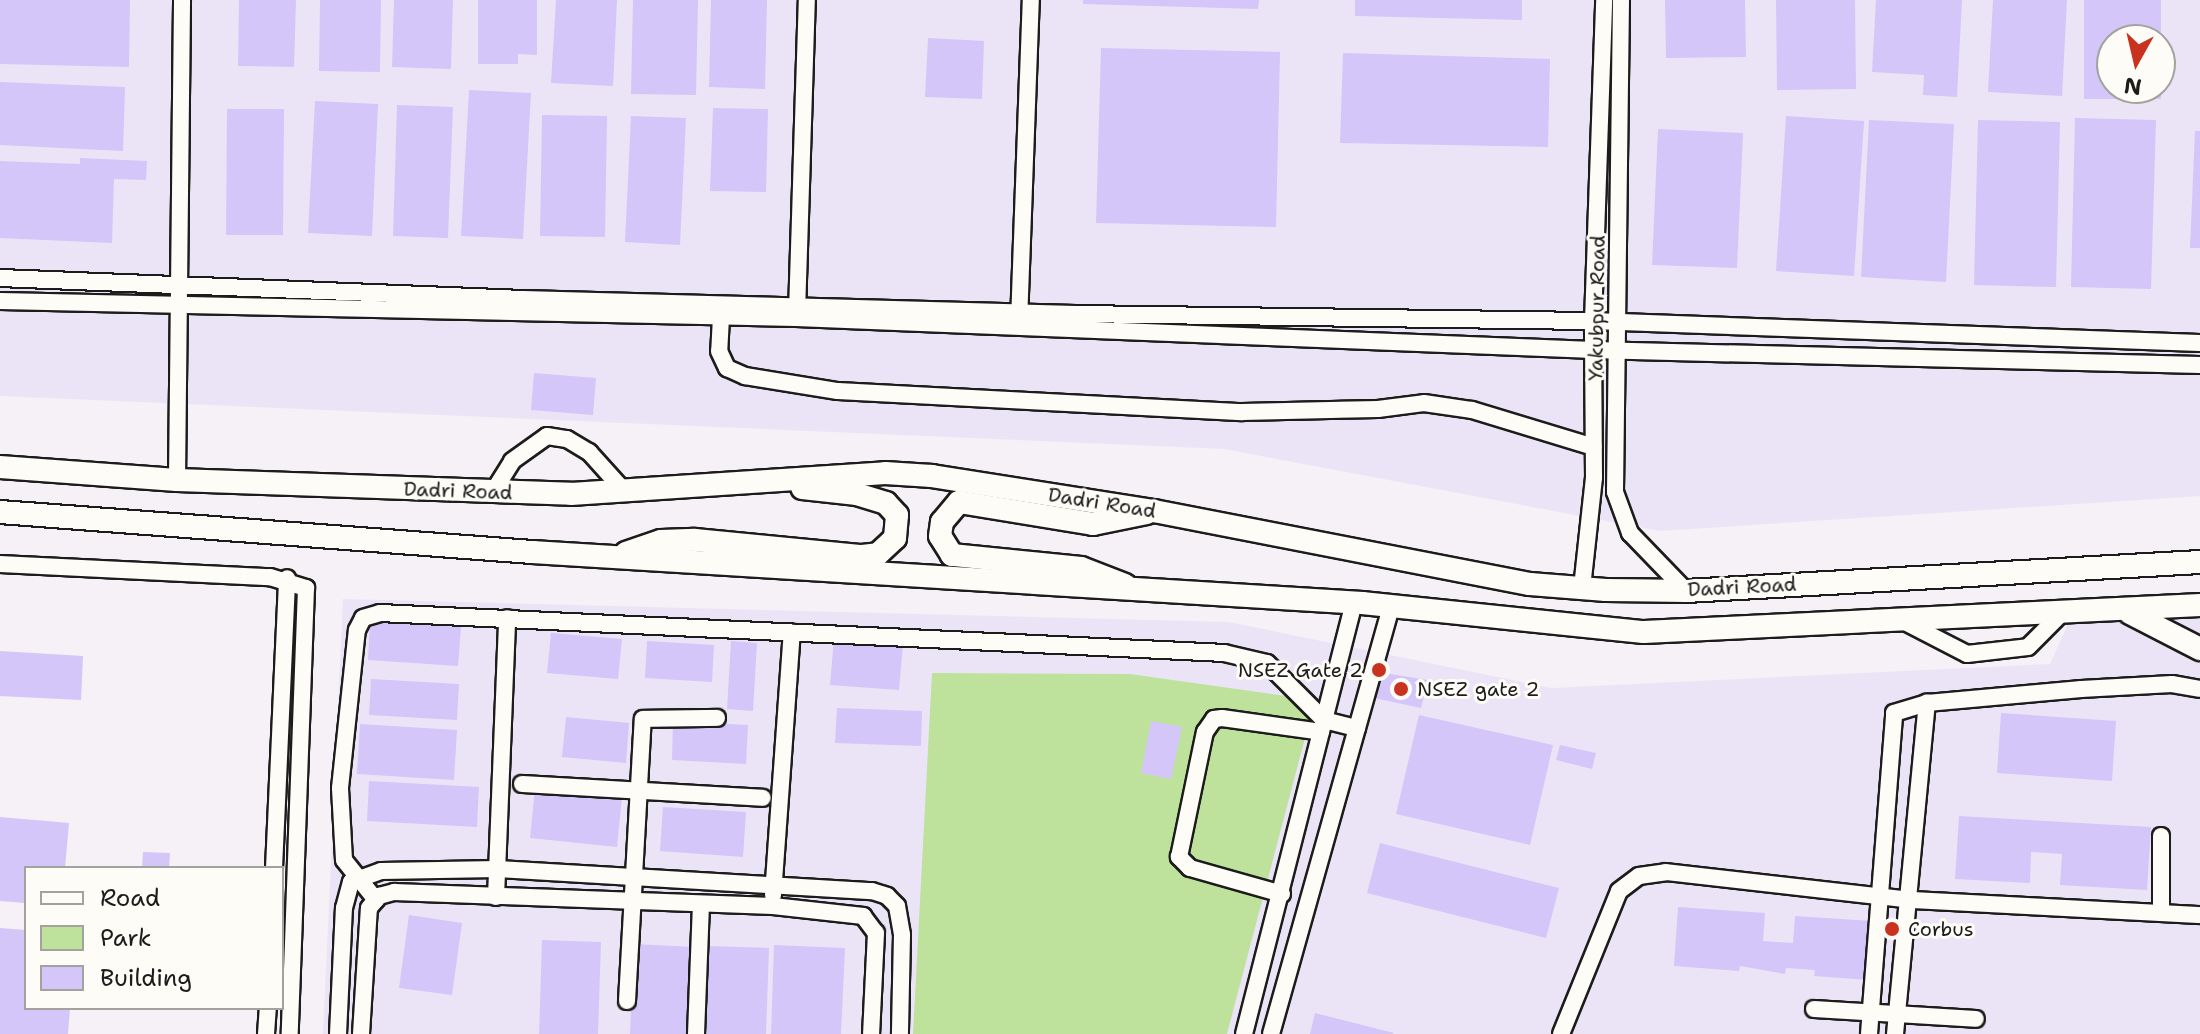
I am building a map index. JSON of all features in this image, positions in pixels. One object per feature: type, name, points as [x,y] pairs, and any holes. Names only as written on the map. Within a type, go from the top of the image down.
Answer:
[{"type":"main road","name":"Dadri Road","points":[[0,467],[177,480],[493,492],[625,492],[733,481],[932,476],[1154,511],[1449,570],[1582,588],[1686,591],[2200,562]]},
{"type":"main road","points":[[619,556],[661,541],[695,540],[862,556],[878,554],[895,538],[899,525],[893,508],[871,497],[733,481]]},
{"type":"main road","points":[[1137,591],[1081,568],[952,555],[940,536],[942,522],[959,502],[1093,524],[1154,511]]},
{"type":"main road","name":"Dadri Road","points":[[0,512],[1137,591],[1354,603],[1644,632],[2060,615],[2200,605]]},
{"type":"main road","points":[[2124,611],[2200,649]]},
{"type":"street","points":[[177,480],[176,285],[182,0]]},
{"type":"street","points":[[797,312],[807,0]]},
{"type":"street","points":[[1019,319],[1031,0]]},
{"type":"street","name":"Yakubpur Road","points":[[1582,588],[1591,537],[1593,321],[1604,0]]},
{"type":"street","name":"Yakubpur Road","points":[[1621,0],[1616,322],[1618,509],[1639,544],[1686,591]]},
{"type":"street","points":[[0,278],[1019,319],[1616,351],[2200,365]]},
{"type":"street","points":[[0,301],[721,317],[797,312]]},
{"type":"street","points":[[721,317],[719,351],[727,368],[745,376],[838,391],[1242,412],[1378,409],[1424,403],[1472,410],[1594,447]]},
{"type":"street","points":[[1019,319],[1593,321],[2200,343]]},
{"type":"street","points":[[493,492],[512,461],[547,436],[567,439],[589,452],[625,492]]},
{"type":"street","points":[[0,564],[287,578],[299,582],[310,596],[290,1034]]},
{"type":"street","points":[[287,578],[274,865],[298,864]]},
{"type":"street","points":[[1244,1034],[1354,603]]},
{"type":"street","points":[[1271,1034],[1391,606]]},
{"type":"street","points":[[376,900],[356,878],[341,845],[340,788],[357,630],[363,618],[380,613],[1242,655],[1280,672],[1322,726]]},
{"type":"street","points":[[1900,620],[1967,654],[2028,647],[2060,615]]},
{"type":"street","points":[[496,897],[507,618]]},
{"type":"street","points":[[773,906],[792,633]]},
{"type":"street","points":[[1869,1034],[1890,725],[1904,706],[2142,685],[2200,689]]},
{"type":"street","points":[[1895,1034],[1911,900],[1927,703]]},
{"type":"street","points":[[627,1001],[644,717],[717,718]]},
{"type":"street","points":[[1282,894],[1190,868],[1179,857],[1205,732],[1214,719],[1222,718],[1357,728]]},
{"type":"street","points":[[522,784],[763,798]]},
{"type":"street","points":[[2161,836],[2161,913]]},
{"type":"street","points":[[338,1034],[344,908],[348,887],[356,878],[381,871],[498,869],[872,891],[887,896],[900,917],[900,1034]]},
{"type":"street","points":[[1561,1034],[1619,891],[1639,876],[1666,872],[1911,900],[2200,915]]},
{"type":"street","points":[[361,1034],[367,922],[376,900],[394,892],[773,906],[848,913],[871,922],[900,917]]},
{"type":"street","points":[[696,1034],[701,904]]},
{"type":"street","points":[[1276,916],[1301,925]]},
{"type":"street","points":[[871,922],[876,949],[871,1034]]},
{"type":"street","points":[[1814,1009],[1870,1010],[1976,1019]]},
{"type":"street","points":[[266,1034],[268,1010]]},
{"type":"shaded area","points":[[0,0],[2200,0],[2200,496],[1660,531],[1224,449],[0,396]]},
{"type":"shaded area","points":[[343,599],[1229,622],[1552,688],[2050,664],[2067,626],[2079,618],[2200,614],[2200,1034],[323,1034]]},
{"type":"green space","points":[[932,673],[1130,674],[1315,700],[1227,1034],[913,1034]]},
{"type":"building","points":[[0,0],[130,0],[129,67],[0,64]]},
{"type":"building","points":[[239,0],[296,0],[294,67],[238,66]]},
{"type":"building","points":[[320,0],[381,0],[380,72],[319,71]]},
{"type":"building","points":[[394,0],[453,0],[451,69],[392,67]]},
{"type":"building","points":[[478,0],[537,0],[537,55],[518,54],[518,64],[478,64]]},
{"type":"building","points":[[556,0],[617,0],[613,86],[551,83]]},
{"type":"building","points":[[633,0],[698,0],[696,95],[631,94]]},
{"type":"building","points":[[711,0],[767,0],[765,89],[709,87]]},
{"type":"building","points":[[1083,0],[1259,0],[1258,9],[1083,4]]},
{"type":"building","points":[[1355,0],[1522,0],[1522,20],[1355,16]]},
{"type":"building","points":[[1665,0],[1745,0],[1746,57],[1666,58]]},
{"type":"building","points":[[1776,0],[1855,0],[1856,89],[1777,90]]},
{"type":"building","points":[[1876,0],[1962,0],[1957,97],[1923,95],[1924,75],[1872,72]]},
{"type":"building","points":[[1993,0],[2067,0],[2062,96],[1988,92]]},
{"type":"building","points":[[2084,0],[2161,0],[2161,24],[2096,24],[2096,99],[2084,99]]},
{"type":"building","points":[[928,38],[984,41],[982,99],[925,97]]},
{"type":"building","points":[[1101,48],[1280,52],[1276,227],[1096,223]]},
{"type":"building","points":[[1343,53],[1550,59],[1548,147],[1340,143]]},
{"type":"building","points":[[0,82],[125,87],[123,151],[0,145]]},
{"type":"building","points":[[469,90],[531,93],[523,239],[461,236]]},
{"type":"building","points":[[315,101],[378,104],[372,236],[308,233]]},
{"type":"building","points":[[397,105],[453,107],[448,238],[393,236]]},
{"type":"building","points":[[713,108],[768,109],[766,192],[710,191]]},
{"type":"building","points":[[227,109],[284,109],[283,235],[226,235]]},
{"type":"building","points":[[542,115],[607,116],[605,237],[540,236]]},
{"type":"building","points":[[631,116],[686,118],[680,245],[625,242]]},
{"type":"building","points":[[1786,116],[1864,121],[1854,276],[1776,271]]},
{"type":"building","points":[[2075,118],[2156,120],[2151,289],[2071,287]]},
{"type":"building","points":[[1869,120],[1954,124],[1946,282],[1861,277]]},
{"type":"building","points":[[1978,120],[2060,122],[2056,287],[1974,285]]},
{"type":"building","points":[[1658,129],[1743,133],[1737,268],[1652,265]]},
{"type":"building","points":[[2195,131],[2200,131],[2200,248],[2190,248]]},
{"type":"building","points":[[80,158],[147,161],[146,180],[114,179],[112,243],[0,238],[0,161],[80,164]]},
{"type":"building","points":[[534,373],[596,378],[593,415],[531,410]]},
{"type":"building","points":[[370,621],[461,627],[458,666],[368,660]]},
{"type":"building","points":[[551,633],[622,639],[618,679],[547,673]]},
{"type":"building","points":[[834,638],[903,644],[899,690],[830,685]]},
{"type":"building","points":[[647,641],[714,645],[712,682],[645,678]]},
{"type":"building","points":[[731,641],[757,643],[753,711],[727,709]]},
{"type":"building","points":[[0,651],[83,656],[81,700],[0,696]]},
{"type":"building","name":"NSEZ gate 2","points":[[1378,672],[1428,680],[1421,708],[1374,698]]},
{"type":"building","points":[[371,679],[459,684],[457,720],[369,715]]},
{"type":"building","points":[[837,708],[922,711],[921,746],[835,743]]},
{"type":"building","points":[[2001,713],[2116,721],[2112,781],[1997,773]]},
{"type":"building","points":[[1419,715],[1553,745],[1530,845],[1396,814]]},
{"type":"building","points":[[566,717],[629,723],[626,763],[562,757]]},
{"type":"building","points":[[673,721],[748,725],[746,764],[672,760]]},
{"type":"building","points":[[1151,721],[1182,727],[1171,779],[1141,773]]},
{"type":"building","points":[[360,724],[457,730],[454,780],[357,774]]},
{"type":"building","points":[[1560,745],[1596,753],[1592,769],[1556,760]]},
{"type":"building","points":[[369,781],[479,787],[477,827],[367,821]]},
{"type":"building","points":[[535,788],[622,797],[617,847],[530,838]]},
{"type":"building","points":[[663,807],[746,812],[743,857],[660,851]]},
{"type":"building","points":[[1959,816],[2151,827],[2147,890],[2060,885],[2062,854],[2031,852],[2030,883],[1955,879]]},
{"type":"building","points":[[0,817],[69,823],[65,866],[24,866],[24,903],[0,901]]},
{"type":"building","points":[[1380,843],[1559,888],[1546,938],[1367,893]]},
{"type":"building","points":[[143,852],[170,853],[169,866],[142,866]]},
{"type":"building","points":[[1678,907],[1765,913],[1763,941],[1793,943],[1795,916],[1872,921],[1868,980],[1814,976],[1815,970],[1786,968],[1785,974],[1740,966],[1739,971],[1674,966]]},
{"type":"building","points":[[409,915],[462,923],[452,995],[399,988]]},
{"type":"building","points":[[0,928],[24,930],[24,1010],[70,1010],[68,1034],[0,1034]]},
{"type":"building","points":[[542,940],[601,942],[598,1034],[539,1034]]},
{"type":"building","points":[[634,944],[694,947],[691,1034],[630,1034]]},
{"type":"building","points":[[774,945],[845,948],[841,1034],[771,1034]]},
{"type":"building","points":[[709,946],[769,948],[766,1034],[705,1034]]},
{"type":"building","points":[[1315,1013],[1394,1033],[1310,1034]]},
{"type":"place","name":"NSEZ Gate 2","points":[[1379,670]]},
{"type":"place","name":"NSEZ gate 2","points":[[1401,689]]},
{"type":"place","name":"Corbus","points":[[1892,929]]}]
